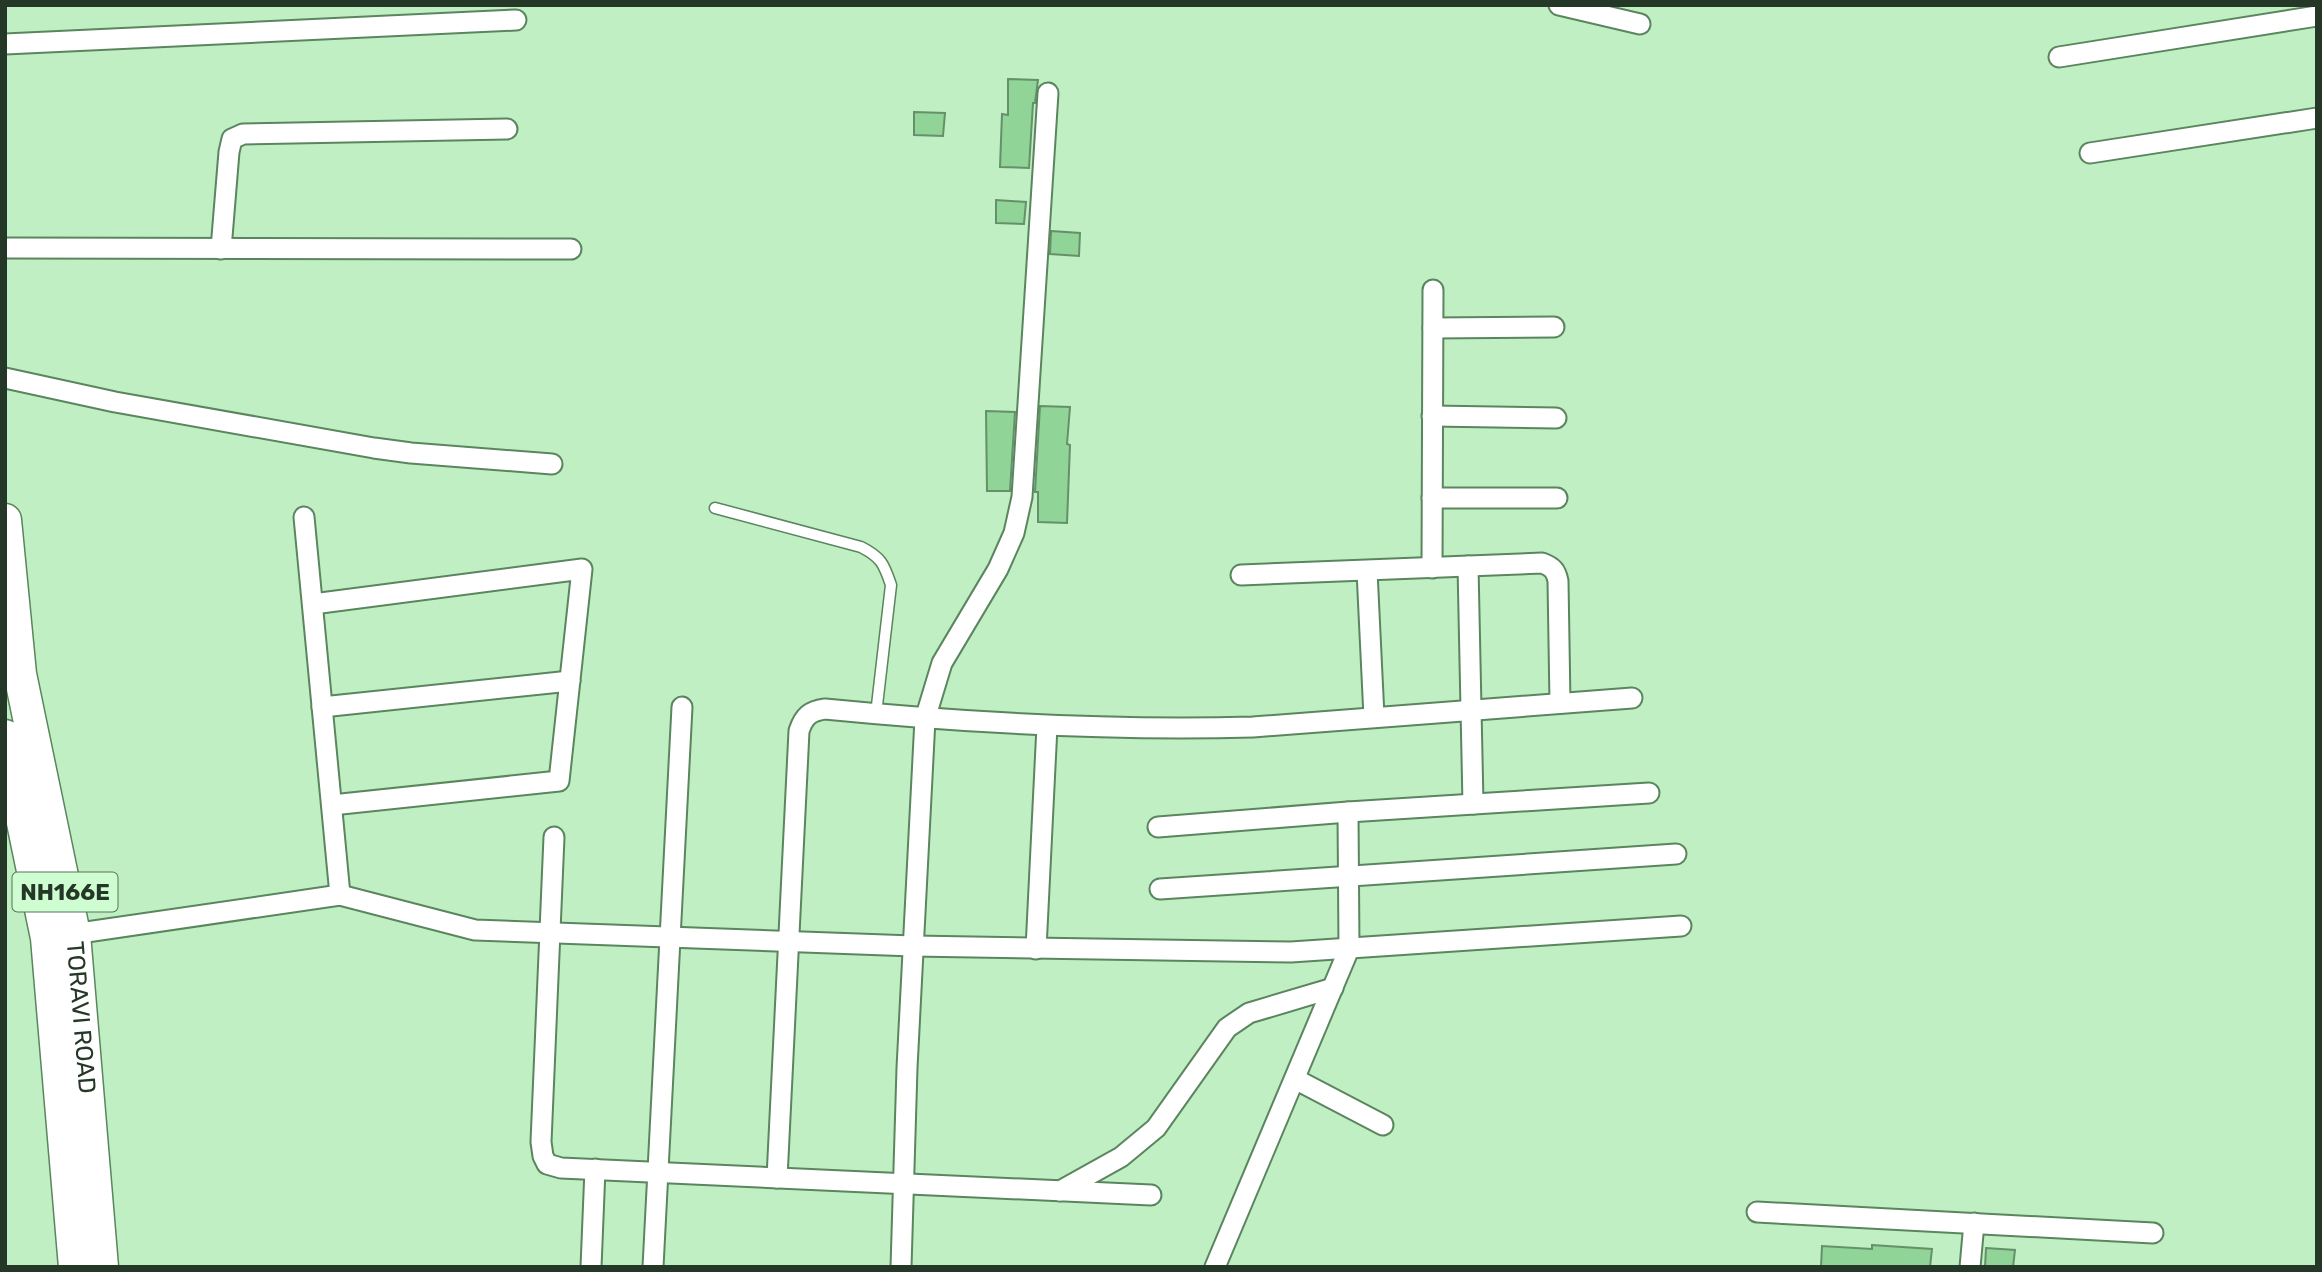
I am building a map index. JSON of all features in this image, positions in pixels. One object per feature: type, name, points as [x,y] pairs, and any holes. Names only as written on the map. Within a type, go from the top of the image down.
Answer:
[{"type":"highway","name":"TORAVI ROAD","points":[[5,520],[20,674],[60,936],[102,1267]]},
{"type":"highway","name":"TORAVI ROAD","points":[[5,736],[60,936],[75,1267]]},
{"type":"street","points":[[1559,5],[1640,24]]},
{"type":"street","points":[[2059,57],[2317,16]]},
{"type":"street","points":[[5,44],[516,20]]},
{"type":"street","points":[[901,1267],[925,719],[942,663],[998,569],[1014,533],[1022,496],[1048,93]]},
{"type":"street","points":[[2090,153],[2317,118]]},
{"type":"street","points":[[221,249],[229,152],[232,139],[243,134],[507,129]]},
{"type":"street","points":[[5,248],[571,249]]},
{"type":"street","points":[[1432,568],[1433,290]]},
{"type":"street","points":[[1433,328],[1554,327]]},
{"type":"street","points":[[5,378],[115,402],[374,448],[552,464]]},
{"type":"street","points":[[1432,416],[1556,418]]},
{"type":"street","points":[[1432,498],[1557,498]]},
{"type":"street","points":[[304,517],[340,895]]},
{"type":"street","points":[[1468,566],[1473,804]]},
{"type":"street","points":[[1241,575],[1468,566],[1550,566],[1556,572],[1558,581],[1560,703]]},
{"type":"street","points":[[313,604],[582,569],[559,780],[332,805]]},
{"type":"street","points":[[1367,571],[1374,718]]},
{"type":"street","points":[[322,707],[570,681]]},
{"type":"street","points":[[776,1178],[799,731],[804,718],[813,710],[1047,726],[1240,727],[1632,698]]},
{"type":"street","points":[[653,1267],[682,707]]},
{"type":"street","points":[[1036,948],[1047,726]]},
{"type":"street","points":[[1158,827],[1649,793]]},
{"type":"street","points":[[1215,1267],[1349,949],[1348,813]]},
{"type":"street","points":[[554,837],[541,1142],[547,1164],[561,1168],[1151,1195]]},
{"type":"street","points":[[1160,889],[1676,854]]},
{"type":"street","points":[[60,936],[340,895],[475,930],[913,946],[1292,952],[1681,926]]},
{"type":"street","points":[[1059,1191],[1121,1157],[1156,1128],[1227,1028],[1249,1013],[1333,988]]},
{"type":"street","points":[[1295,1079],[1383,1125]]},
{"type":"street","points":[[591,1267],[596,1169]]},
{"type":"street","points":[[1757,1212],[2153,1233]]},
{"type":"street","points":[[1970,1267],[1974,1223]]},
{"type":"lane","points":[[715,508],[861,547],[876,555],[885,567],[891,585],[876,714]]},
{"type":"building","points":[[1008,79],[1038,80],[1033,103],[1029,168],[1000,167],[1002,114],[1008,115]]},
{"type":"building","points":[[914,112],[945,113],[943,136],[914,135]]},
{"type":"building","points":[[996,200],[1026,202],[1024,224],[996,223]]},
{"type":"building","points":[[1051,231],[1080,233],[1079,256],[1050,254]]},
{"type":"building","points":[[1040,406],[1070,407],[1067,523],[1038,522],[1038,492],[1035,492]]},
{"type":"building","points":[[986,411],[1015,412],[1010,491],[987,491]]},
{"type":"building","points":[[1872,1245],[1932,1249],[1930,1267],[1821,1267],[1822,1246],[1872,1249]]},
{"type":"building","points":[[1986,1248],[2015,1250],[2013,1267],[1985,1267]]}]
